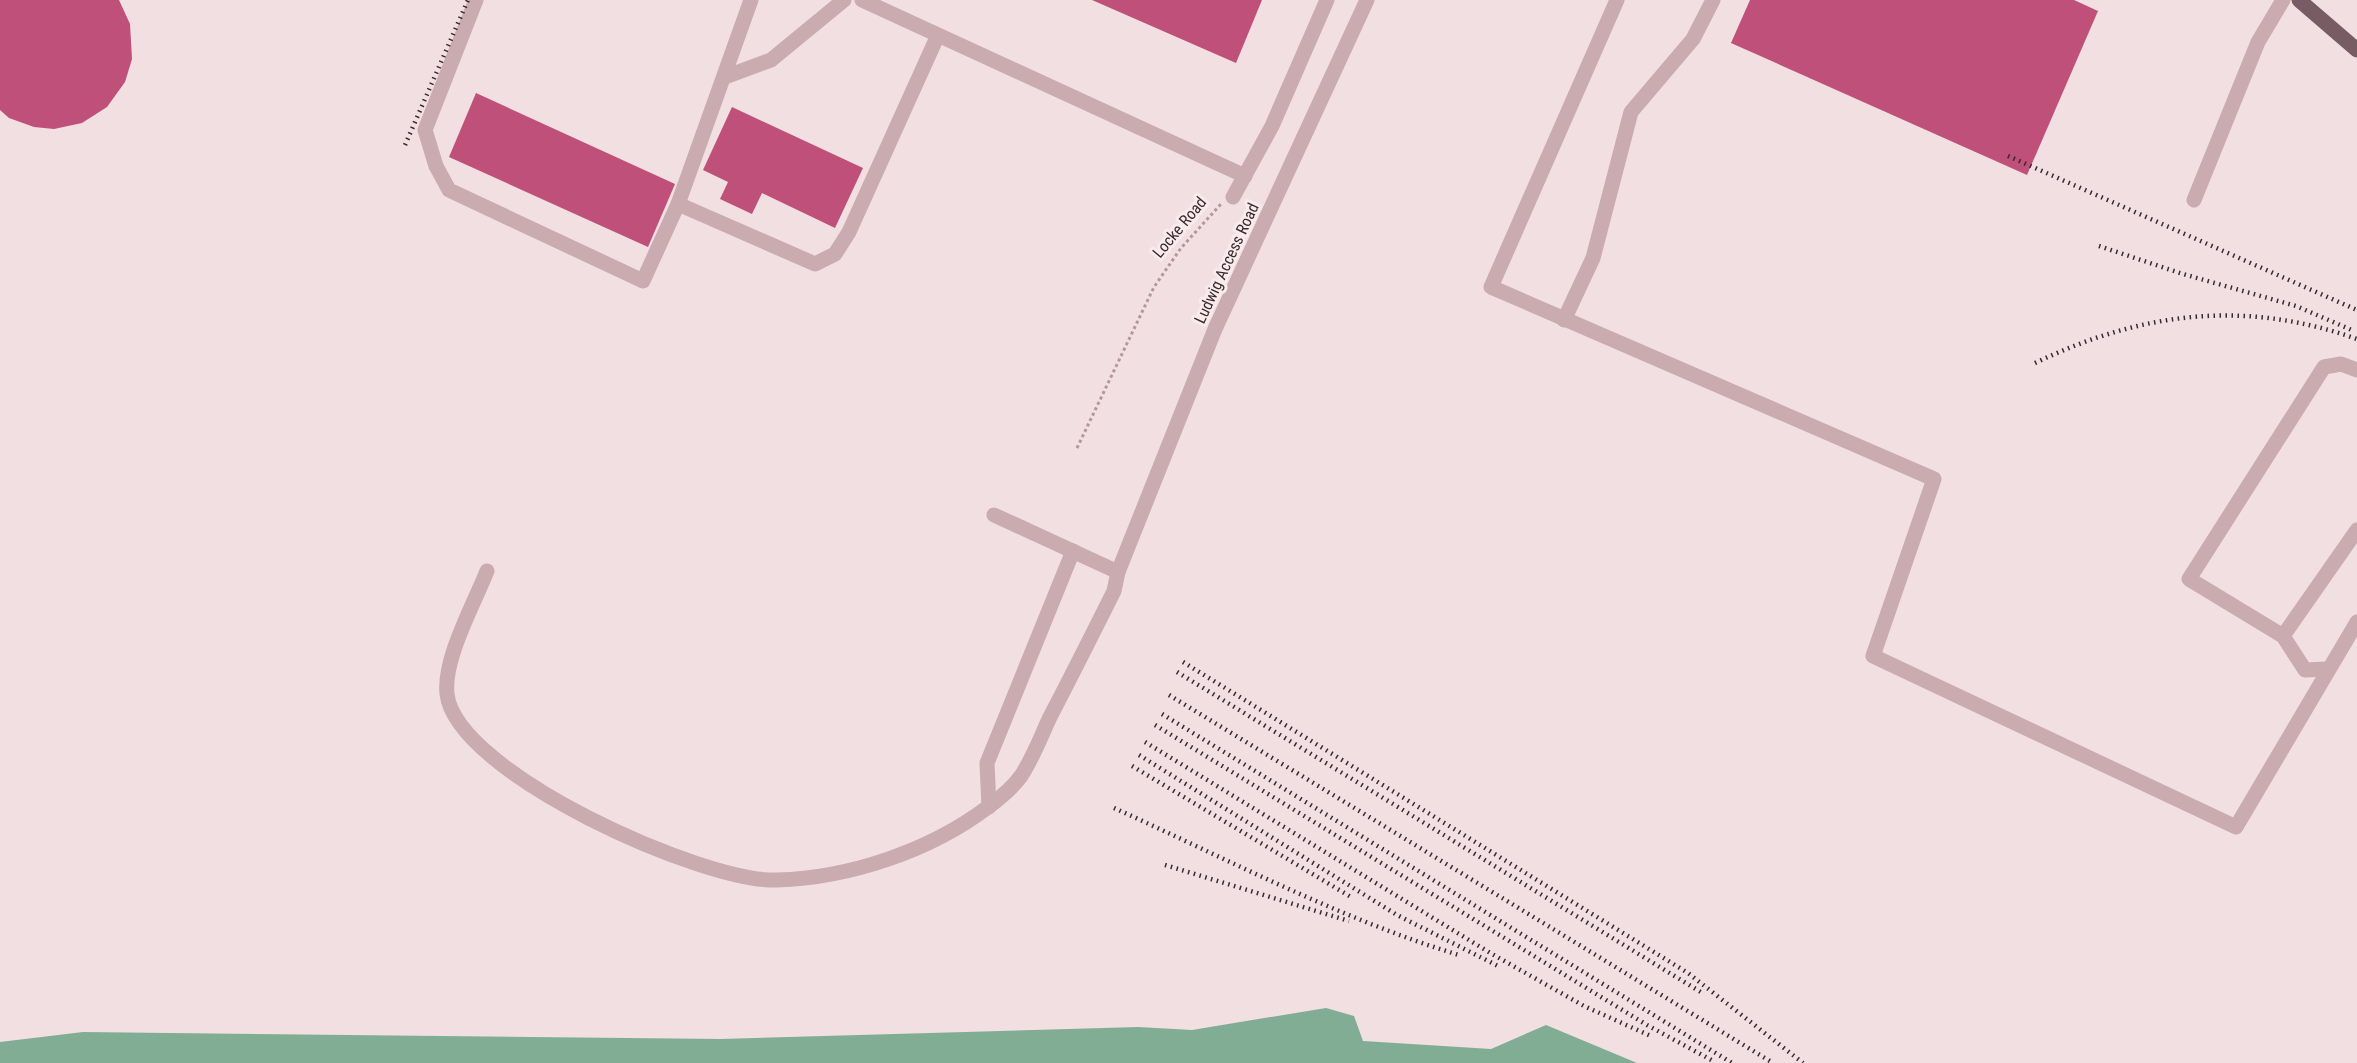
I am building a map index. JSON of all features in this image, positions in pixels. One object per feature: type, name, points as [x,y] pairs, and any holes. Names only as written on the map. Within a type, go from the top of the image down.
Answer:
[{"type":"main road","points":[[2299,0],[2357,50]]},
{"type":"street","points":[[476,0],[425,130],[436,166],[449,190],[643,281],[678,204],[751,0]]},
{"type":"street","points":[[725,77],[771,60],[844,0]]},
{"type":"street","points":[[862,0],[1245,176]]},
{"type":"street","name":"Locke Road","points":[[1233,197],[1272,126],[1327,0]]},
{"type":"street","name":"Ludwig Access Road","points":[[487,571],[447,674],[447,696],[453,716],[470,738],[533,789],[590,820],[717,870],[774,881],[840,873],[902,854],[952,830],[989,807],[1020,777],[1114,591],[1118,572],[1128,546],[1215,329],[1367,0]]},
{"type":"street","points":[[1617,0],[1491,287],[1934,478],[1873,656],[2236,827],[2327,669],[2357,622]]},
{"type":"street","points":[[1564,320],[1593,258],[1631,112],[1693,39],[1713,0]]},
{"type":"street","points":[[2194,200],[2258,42],[2283,0]]},
{"type":"street","points":[[678,204],[815,264],[835,254],[849,232],[938,35]]},
{"type":"street","points":[[2327,669],[2305,670],[2283,636],[2188,579],[2324,367],[2341,364],[2357,370]]},
{"type":"street","points":[[994,515],[1118,572]]},
{"type":"street","points":[[2283,636],[2299,617],[2357,530]]},
{"type":"street","points":[[989,807],[987,763],[1073,551]]},
{"type":"path","name":"Locke Road","points":[[1077,448],[1154,287],[1215,208],[1233,197]]},
{"type":"shaded area","points":[[1326,1008],[1354,1016],[1363,1041],[1491,1049],[1546,1025],[1637,1063],[0,1063],[0,1042],[83,1032],[721,1039],[1138,1027],[1192,1030]]},
{"type":"building","points":[[0,0],[119,0],[130,24],[132,59],[125,82],[107,107],[82,123],[54,129],[34,127],[9,118],[0,110]]},
{"type":"building","points":[[1092,0],[1262,0],[1236,63]]},
{"type":"building","points":[[1750,0],[2074,0],[2098,11],[2027,175],[1731,43]]},
{"type":"building","points":[[476,93],[675,184],[648,247],[449,157]]},
{"type":"building","points":[[732,107],[863,168],[835,228],[762,193],[752,214],[720,199],[728,182],[703,170]]},
{"type":"railway","points":[[405,145],[468,0]]},
{"type":"railway","points":[[2008,156],[2357,310]]},
{"type":"railway","points":[[2099,246],[2183,274],[2296,306],[2354,331]]},
{"type":"railway","points":[[2035,363],[2115,332],[2154,322],[2194,317],[2234,316],[2274,319],[2315,326],[2357,339]]},
{"type":"railway","points":[[1183,662],[1688,973],[1803,1063]]},
{"type":"railway","points":[[1177,672],[1704,994]]},
{"type":"railway","points":[[1169,695],[1773,1063]]},
{"type":"railway","points":[[1162,714],[1732,1063]]},
{"type":"railway","points":[[1155,725],[1647,1025],[1715,1062]]},
{"type":"railway","points":[[1145,742],[1492,954],[1584,1006],[1653,1037]]},
{"type":"railway","points":[[1139,755],[1397,915],[1498,966]]},
{"type":"railway","points":[[1132,766],[1351,897]]},
{"type":"railway","points":[[1114,808],[1328,906],[1415,941],[1459,955]]},
{"type":"railway","points":[[1165,865],[1349,921]]}]
